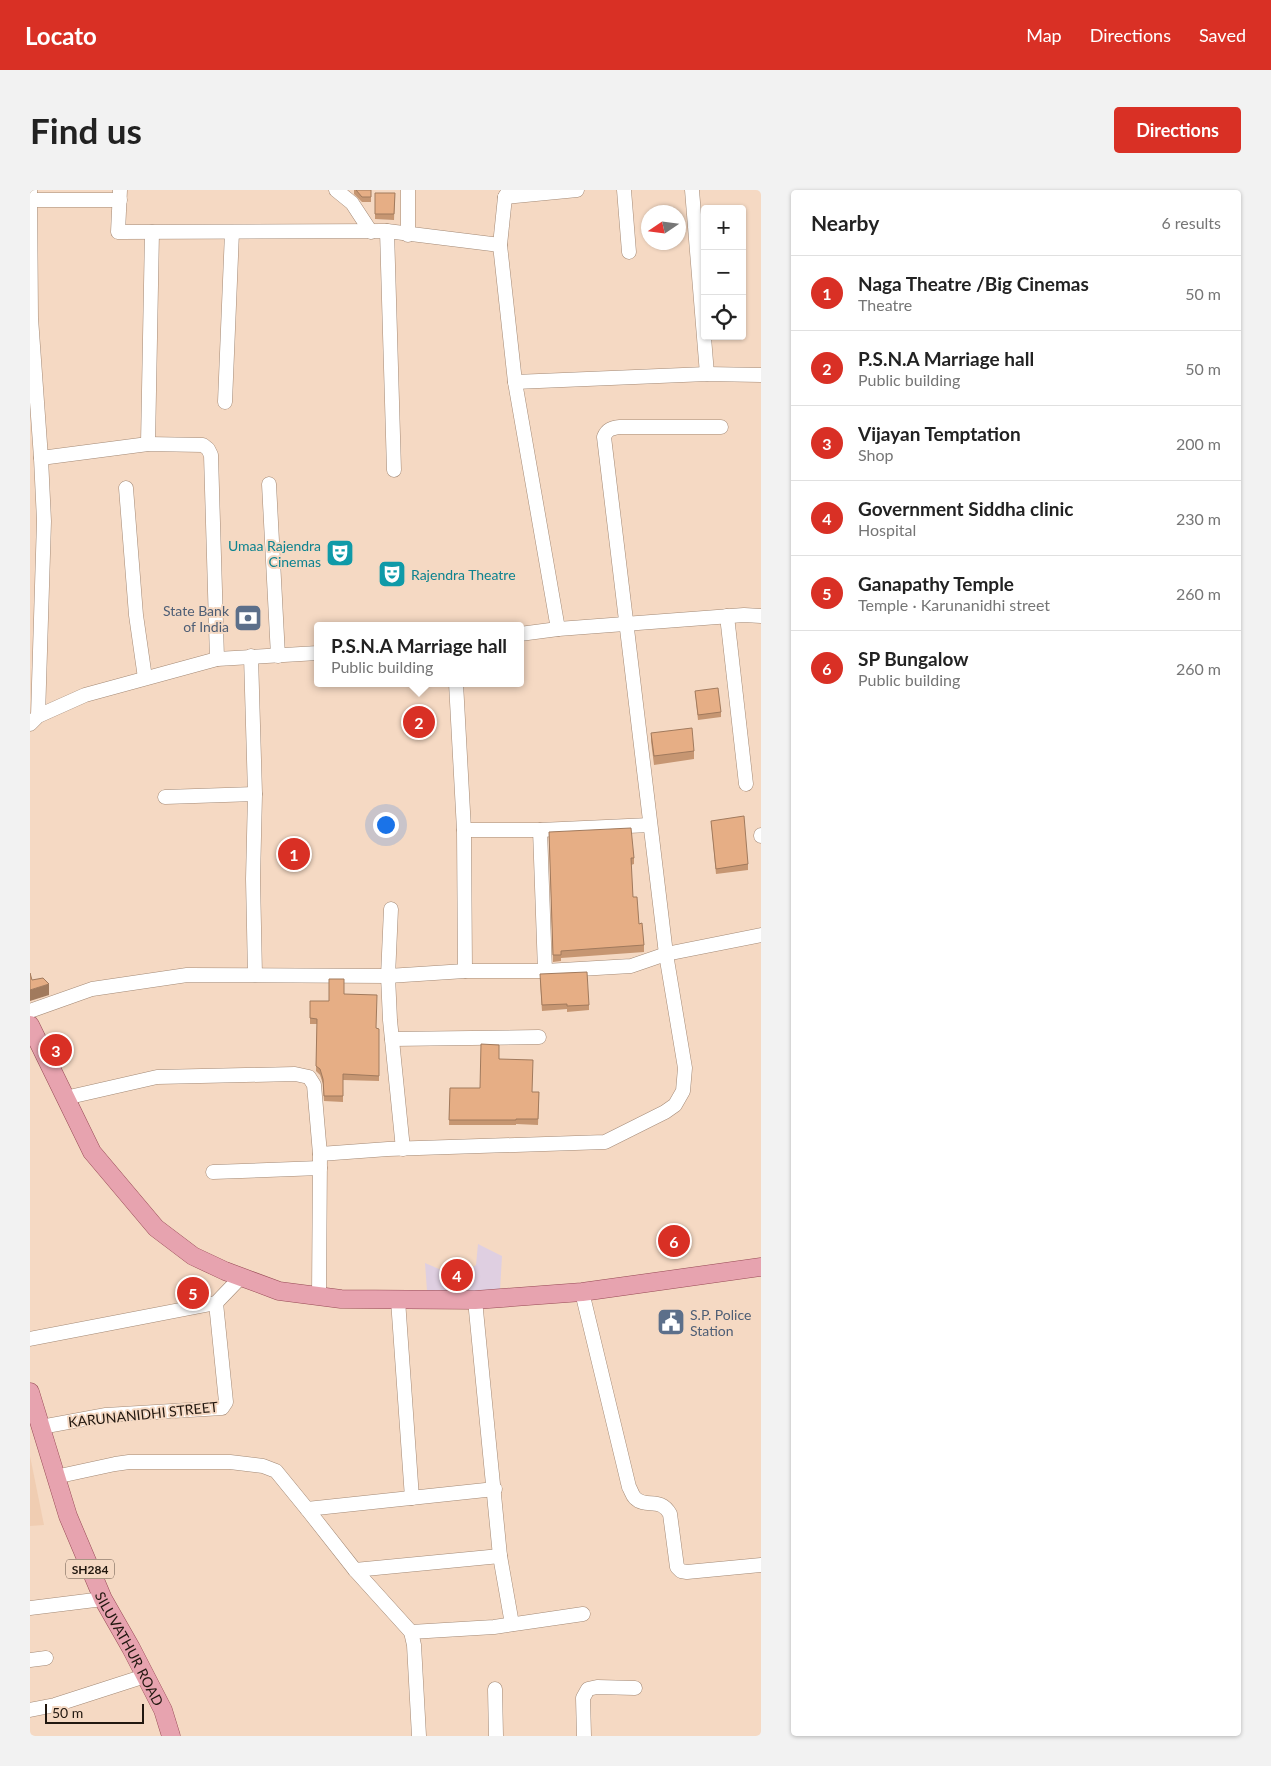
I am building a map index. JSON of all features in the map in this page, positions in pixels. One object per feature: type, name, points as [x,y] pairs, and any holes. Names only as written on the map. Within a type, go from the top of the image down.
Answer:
[{"type":"main road","points":[[30,1025],[92,1152],[156,1228],[193,1256],[279,1292],[341,1299],[475,1300],[582,1292],[761,1268]]},
{"type":"main road","name":"SILUVATHUR ROAD","points":[[31,1396],[68,1516],[103,1599],[163,1710],[171,1736]]},
{"type":"street","points":[[30,190],[30,318],[42,458],[44,520],[34,720],[85,695],[217,659],[314,653]]},
{"type":"street","points":[[336,190],[352,197],[370,232]]},
{"type":"street","points":[[408,190],[408,235]]},
{"type":"street","points":[[558,629],[515,382],[500,245],[507,194],[577,190]]},
{"type":"street","points":[[624,190],[629,252]]},
{"type":"street","points":[[692,190],[707,374]]},
{"type":"street","points":[[30,200],[120,195],[118,232],[387,231],[500,245]]},
{"type":"street","points":[[387,231],[394,470]]},
{"type":"street","points":[[148,444],[152,232]]},
{"type":"street","points":[[226,402],[232,232]]},
{"type":"street","points":[[515,382],[707,374],[761,375]]},
{"type":"street","points":[[320,1154],[403,1149],[605,1142],[675,1106],[683,1091],[685,1068],[666,954],[604,437],[606,432],[612,428],[620,427],[721,427]]},
{"type":"street","points":[[42,458],[148,444],[203,445],[208,449],[212,455],[217,659]]},
{"type":"street","points":[[269,484],[278,656]]},
{"type":"street","points":[[126,488],[136,615],[145,678]]},
{"type":"street","points":[[524,633],[558,629],[727,616],[761,616]]},
{"type":"street","points":[[727,616],[746,784]]},
{"type":"street","points":[[251,656],[255,794],[253,879],[255,975]]},
{"type":"street","points":[[456,687],[464,830],[465,971]]},
{"type":"street","points":[[165,797],[255,794]]},
{"type":"street","points":[[464,830],[540,830],[650,825]]},
{"type":"street","points":[[540,830],[545,971]]},
{"type":"street","points":[[391,909],[388,976],[403,1149]]},
{"type":"street","points":[[30,1012],[92,989],[187,975],[388,976],[465,971],[545,971],[631,966],[666,954],[761,935]]},
{"type":"street","points":[[392,1039],[538,1037]]},
{"type":"street","points":[[65,1098],[157,1077],[295,1074],[309,1076],[314,1085],[320,1154],[319,1297]]},
{"type":"street","points":[[213,1172],[320,1168]]},
{"type":"street","points":[[30,1339],[216,1303],[241,1277]]},
{"type":"street","points":[[582,1292],[629,1487],[634,1497],[641,1502],[660,1504],[670,1514],[677,1566],[681,1572],[687,1572],[761,1565]]},
{"type":"street","points":[[398,1300],[412,1498]]},
{"type":"street","points":[[475,1300],[495,1489],[500,1556],[512,1624]]},
{"type":"street","name":"KARUNANIDHI STREET","points":[[41,1427],[106,1415],[222,1408],[226,1402],[216,1303]]},
{"type":"street","points":[[55,1477],[129,1462],[230,1462],[263,1466],[276,1471],[355,1570],[411,1632],[414,1645],[419,1736]]},
{"type":"street","points":[[307,1509],[495,1489]]},
{"type":"street","points":[[355,1570],[500,1556]]},
{"type":"street","points":[[30,1608],[103,1599]]},
{"type":"street","points":[[411,1632],[512,1624],[583,1614]]},
{"type":"street","points":[[30,1660],[46,1658]]},
{"type":"street","points":[[30,1710],[54,1705],[145,1676]]},
{"type":"street","points":[[584,1736],[583,1698],[588,1689],[597,1687],[635,1688]]},
{"type":"street","points":[[495,1689],[496,1736]]},
{"type":"shaded area","points":[[478,1244],[502,1256],[500,1291],[427,1291],[425,1263],[458,1277],[476,1265]]},
{"type":"shaded area","points":[[30,1456],[44,1525],[30,1526]]},
{"type":"building","points":[[356,190],[371,190],[371,197],[362,197]]},
{"type":"building","points":[[375,193],[395,193],[394,214],[375,214]]},
{"type":"building","points":[[718,688],[721,712],[698,715],[695,691]]},
{"type":"building","points":[[692,728],[694,751],[654,756],[651,733]]},
{"type":"building","points":[[744,816],[748,864],[716,869],[711,821]]},
{"type":"building","points":[[631,828],[634,858],[631,858],[633,897],[637,897],[639,924],[642,923],[644,945],[561,951],[561,955],[553,955],[549,832]]},
{"type":"building","points":[[587,972],[589,1005],[542,1005],[540,974]]},
{"type":"building","points":[[30,973],[32,980],[43,978],[49,984],[30,990]]},
{"type":"building","points":[[329,979],[344,979],[344,994],[377,995],[376,1028],[379,1029],[379,1076],[343,1074],[343,1096],[324,1096],[323,1079],[320,1069],[316,1066],[317,1019],[310,1018],[310,1001],[329,1001]]},
{"type":"building","points":[[481,1044],[499,1045],[499,1059],[533,1060],[532,1092],[539,1092],[538,1119],[449,1120],[450,1088],[480,1088]]},
{"type":"place","name":"Umaa Rajendra Cinemas","points":[[340,553]]},
{"type":"place","name":"Rajendra Theatre","points":[[392,574]]},
{"type":"place","name":"State Bank of India","points":[[248,618]]},
{"type":"place","name":"P.S.N.A Marriage hall","points":[[419,722]]},
{"type":"place","name":"Naga Theatre /Big Cinemas","points":[[294,854]]},
{"type":"place","name":"Vijayan Temptation","points":[[56,1050]]},
{"type":"place","name":"SP Bungalow","points":[[674,1241]]},
{"type":"place","name":"Government Siddha clinic","points":[[457,1275]]},
{"type":"place","name":"Ganapathy Temple","points":[[193,1293]]},
{"type":"place","name":"S.P. Police Station","points":[[671,1322]]}]
